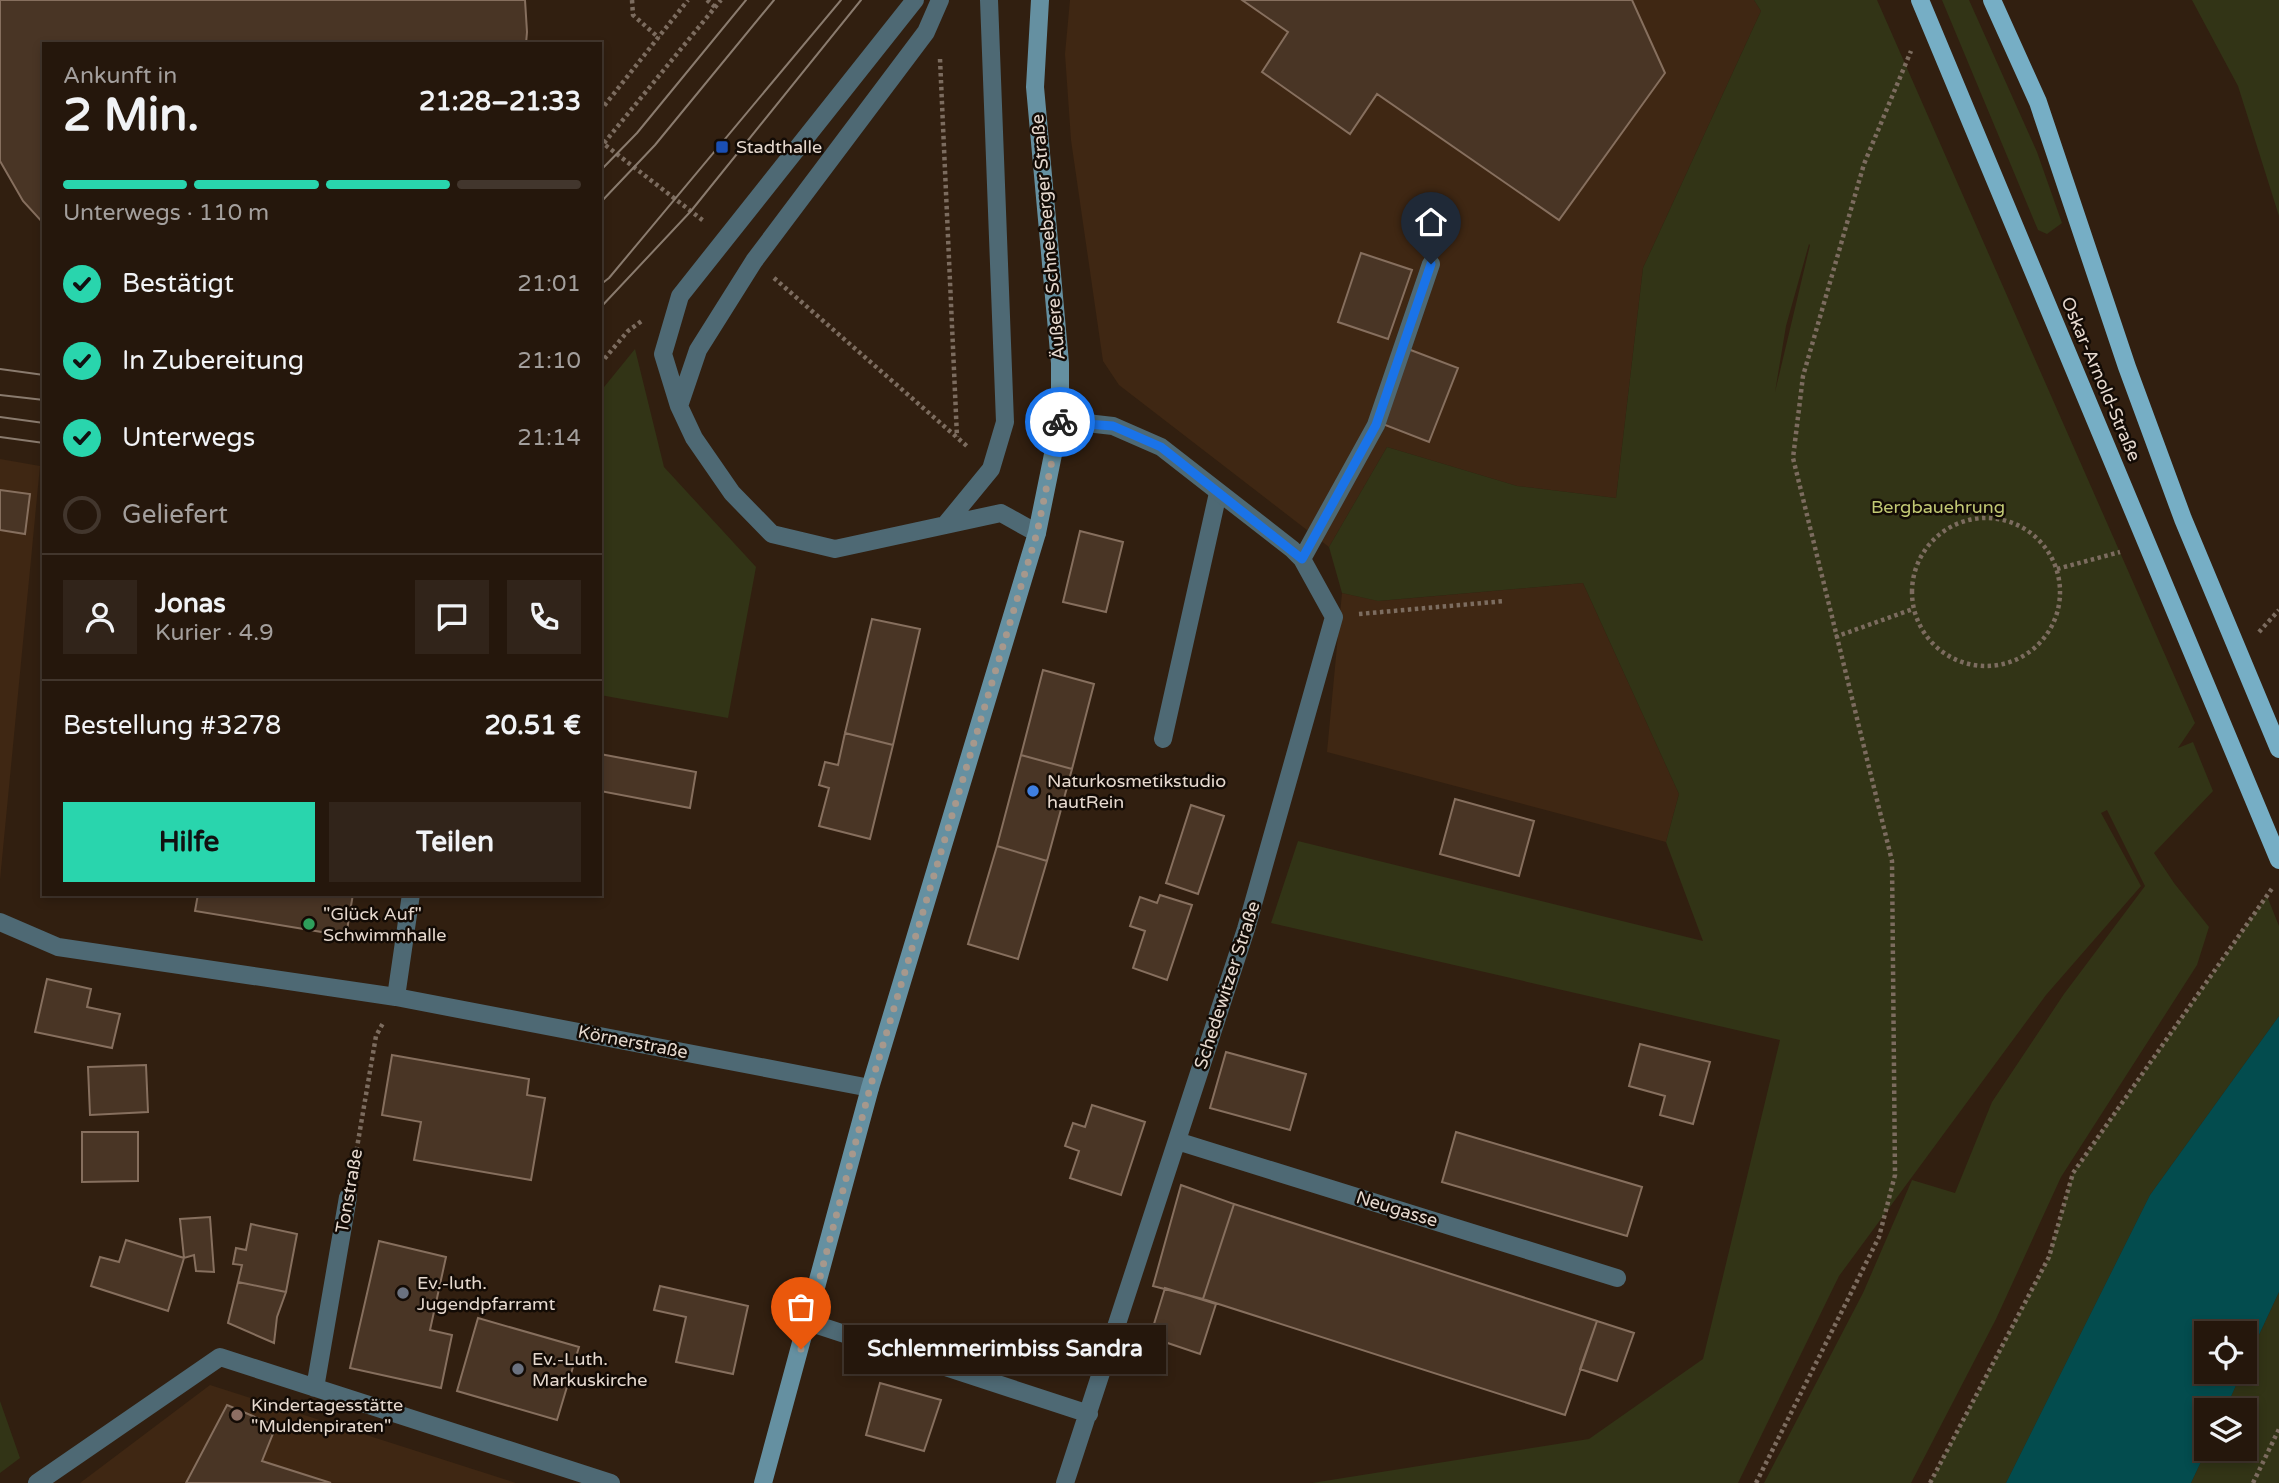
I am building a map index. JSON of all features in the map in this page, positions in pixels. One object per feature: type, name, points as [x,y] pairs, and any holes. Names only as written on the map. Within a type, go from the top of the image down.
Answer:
[{"type":"main road","name":"Äußere Schneeberger Straße","points":[[763,1483],[870,1088],[1037,533],[1060,420],[1060,363],[1035,87],[1040,0]]},
{"type":"main road","name":"Oskar-Arnold-Straße","points":[[1992,0],[2038,102],[2127,367],[2183,519],[2278,746]]},
{"type":"main road","name":"Oskar-Arnold-Straße","points":[[1924,8],[2279,860]]},
{"type":"street","points":[[915,0],[680,296],[663,354],[679,406],[694,438],[732,493],[772,534],[835,549],[1001,513],[1037,533]]},
{"type":"street","points":[[945,525],[990,469],[1005,422],[989,0]]},
{"type":"street","points":[[679,406],[698,349],[754,261],[926,32],[937,7]]},
{"type":"street","points":[[1302,559],[1376,425],[1431,264]]},
{"type":"street","points":[[1060,420],[1113,426],[1161,447],[1302,559],[1334,617]]},
{"type":"street","points":[[1163,739],[1218,493]]},
{"type":"street","name":"Schedewitzer Straße","points":[[1065,1483],[1246,929],[1334,617]]},
{"type":"street","points":[[396,997],[411,896]]},
{"type":"street","name":"Körnerstraße","points":[[0,922],[58,947],[396,997],[870,1088]]},
{"type":"street","name":"Neugasse","points":[[1177,1141],[1617,1278]]},
{"type":"street","name":"Tonstraße","points":[[315,1388],[348,1197]]},
{"type":"street","points":[[808,1322],[1089,1413]]},
{"type":"street","points":[[37,1483],[220,1357],[611,1483]]},
{"type":"path","points":[[632,0],[633,15],[659,38]]},
{"type":"path","points":[[602,109],[688,0]]},
{"type":"path","points":[[707,0],[715,7]]},
{"type":"path","points":[[721,0],[602,142],[725,239]]},
{"type":"path","points":[[937,7],[957,437]]},
{"type":"path","points":[[1756,1483],[1879,1237],[1895,1175],[1892,861],[1793,458],[1803,376],[1864,164],[1924,8]]},
{"type":"path","points":[[754,261],[957,437],[990,469]]},
{"type":"path","points":[[1984,518],[2008,521],[2029,532],[2046,548],[2057,569],[2061,593],[2057,618],[2044,639],[2026,655],[2003,665],[1978,667],[1955,660],[1936,646],[1923,631],[1914,609],[1916,569],[1926,549],[1942,533],[1962,522],[1984,518]]},
{"type":"path","points":[[2057,569],[2147,544]]},
{"type":"path","points":[[1334,617],[1504,601]]},
{"type":"path","points":[[1835,637],[1914,609]]},
{"type":"path","points":[[1930,1483],[2049,1257],[2073,1173],[2279,878]]},
{"type":"path","name":"Tonstraße","points":[[348,1197],[376,1036],[396,997]]},
{"type":"path","points":[[2253,1483],[2279,1429]]},
{"type":"shaded area","points":[[1070,0],[1754,0],[1761,11],[1643,268],[1616,498],[1517,486],[1387,447],[1329,547],[1119,385],[1103,361],[1071,140],[1065,54]]},
{"type":"shaded area","points":[[0,459],[40,466],[0,880]]},
{"type":"shaded area","points":[[1583,583],[1679,794],[1666,842],[1327,752],[1342,593],[1379,601]]},
{"type":"shaded area","name":"Kindertagesstätte \"Muldenpiraten\"","points":[[210,1385],[516,1483],[80,1483]]},
{"type":"green space","name":"Bergbauehrung","points":[[1754,0],[1877,0],[2195,723],[2178,748],[2193,742],[2213,791],[2154,853],[2209,927],[2197,965],[2061,1177],[1996,1319],[1911,1483],[1764,1483],[1863,1293],[1912,1180],[1955,1193],[1992,1102],[2064,994],[2145,886],[2107,810],[2101,813],[2141,886],[2046,995],[1839,1276],[1738,1483],[1312,1483],[1589,1439],[1703,1359],[1780,1040],[1271,923],[1298,841],[1703,941],[1666,842],[1679,794],[1583,583],[1378,601],[1342,593],[1329,547],[1387,447],[1517,486],[1616,498],[1643,268],[1761,11]],"holes":[[[1810,245],[1775,392],[1786,326]]]},
{"type":"green space","points":[[1942,0],[1969,0],[2037,152],[2062,223],[2047,234],[2038,230]]},
{"type":"green space","points":[[2192,0],[2279,0],[2279,216],[2238,86]]},
{"type":"green space","points":[[635,349],[664,467],[756,567],[728,718],[602,695],[602,390]]},
{"type":"green space","points":[[2267,896],[2279,926],[2279,1016],[2150,1195],[2006,1483],[1930,1483],[2049,1257],[2073,1173]]},
{"type":"green space","points":[[2279,1292],[2279,1483],[2191,1483],[2201,1461],[2257,1461],[2257,1398],[2230,1398],[2237,1384],[2257,1384],[2257,1339]]},
{"type":"green space","points":[[0,1401],[20,1458],[0,1473]]},
{"type":"water","points":[[2279,1016],[2279,1292],[2257,1339],[2257,1321],[2194,1321],[2194,1384],[2237,1384],[2230,1398],[2194,1398],[2194,1461],[2201,1461],[2191,1483],[2006,1483],[2150,1195]]},
{"type":"building","points":[[0,0],[525,0],[526,42],[42,42],[42,222],[23,201],[0,161]]},
{"type":"building","points":[[1242,0],[1632,0],[1665,73],[1559,220],[1377,94],[1350,134],[1262,72],[1288,32]]},
{"type":"building","points":[[1361,253],[1412,270],[1388,339],[1338,322]]},
{"type":"building","points":[[1408,349],[1458,368],[1429,442],[1380,423]]},
{"type":"building","points":[[0,490],[30,494],[25,534],[0,530]]},
{"type":"building","points":[[1080,531],[1123,542],[1106,612],[1063,602]]},
{"type":"building","points":[[872,619],[920,629],[893,745],[845,733]]},
{"type":"building","points":[[1043,670],[1094,684],[1072,769],[1021,755]]},
{"type":"building","points":[[845,733],[893,745],[870,839],[819,826],[829,788],[819,785],[825,762],[838,765]]},
{"type":"building","points":[[602,754],[696,772],[690,808],[602,791]]},
{"type":"building","points":[[1021,755],[1072,769],[1047,861],[997,846]]},
{"type":"building","points":[[1455,799],[1534,821],[1519,876],[1440,854]]},
{"type":"building","points":[[1191,805],[1224,816],[1198,894],[1166,883]]},
{"type":"building","points":[[997,846],[1047,861],[1018,959],[968,944]]},
{"type":"building","points":[[1160,895],[1192,905],[1167,980],[1133,968],[1145,931],[1130,926],[1140,897],[1157,903]]},
{"type":"building","name":"\"Glück Auf\" Schwimmhalle","points":[[198,896],[353,896],[346,936],[195,911]]},
{"type":"building","points":[[47,979],[91,989],[87,1007],[120,1014],[112,1048],[35,1032]]},
{"type":"building","points":[[1640,1044],[1710,1062],[1693,1124],[1660,1115],[1665,1096],[1629,1086]]},
{"type":"building","points":[[1226,1052],[1306,1074],[1290,1130],[1210,1108]]},
{"type":"building","points":[[392,1055],[529,1079],[527,1095],[545,1098],[531,1180],[414,1160],[421,1122],[382,1115]]},
{"type":"building","points":[[146,1065],[148,1112],[90,1115],[88,1067]]},
{"type":"building","points":[[1092,1105],[1145,1122],[1121,1195],[1070,1178],[1079,1151],[1065,1146],[1073,1123],[1085,1127]]},
{"type":"building","points":[[82,1132],[138,1132],[138,1181],[82,1182]]},
{"type":"building","points":[[1456,1132],[1642,1187],[1627,1236],[1442,1182]]},
{"type":"building","points":[[1181,1185],[1234,1204],[1203,1299],[1153,1286]]},
{"type":"building","points":[[1234,1204],[1597,1321],[1565,1415],[1203,1299]]},
{"type":"building","points":[[210,1217],[214,1272],[196,1271],[194,1255],[184,1258],[180,1219]]},
{"type":"building","points":[[251,1224],[297,1234],[286,1292],[238,1282],[242,1265],[233,1264],[236,1248],[246,1250]]},
{"type":"building","points":[[126,1240],[184,1258],[168,1311],[91,1286],[100,1257],[119,1262]]},
{"type":"building","name":"Ev.-luth. Jugendpfarramt","points":[[379,1241],[446,1257],[430,1330],[452,1335],[441,1388],[350,1368]]},
{"type":"building","points":[[238,1282],[286,1292],[277,1317],[274,1343],[228,1323]]},
{"type":"building","points":[[660,1286],[748,1306],[733,1374],[676,1362],[686,1317],[654,1310]]},
{"type":"building","points":[[1165,1288],[1216,1304],[1200,1354],[1150,1337]]},
{"type":"building","name":"Ev.-Luth. Markuskirche","points":[[478,1318],[579,1347],[557,1420],[457,1391]]},
{"type":"building","points":[[1597,1321],[1634,1333],[1617,1381],[1580,1369]]},
{"type":"building","points":[[880,1383],[941,1400],[924,1451],[866,1435]]},
{"type":"building","points":[[227,1405],[276,1426],[262,1461],[331,1483],[186,1483]]},
{"type":"tram line","points":[[602,169],[637,133],[746,0]]},
{"type":"tram line","points":[[602,201],[655,145],[774,0]]},
{"type":"tram line","points":[[602,283],[841,0]]},
{"type":"tram line","points":[[602,306],[691,211],[861,0]]},
{"type":"tram line","points":[[0,369],[42,375]]},
{"type":"tram line","points":[[0,395],[42,400]]},
{"type":"tram line","points":[[0,417],[42,423]]},
{"type":"tram line","points":[[0,437],[42,443]]},
{"type":"way so far","points":[[801,1349],[870,1088],[1037,533],[1060,422]]},
{"type":"place","name":"Stadthalle","points":[[722,147]]},
{"type":"place","name":"Naturkosmetikstudio hautRein","points":[[1033,791]]},
{"type":"place","name":"\"Glück Auf\" Schwimmhalle","points":[[309,924]]},
{"type":"place","name":"Ev.-luth. Jugendpfarramt","points":[[403,1293]]},
{"type":"place","name":"Schlemmerimbiss Sandra","points":[[801,1349]]},
{"type":"place","name":"Ev.-Luth. Markuskirche","points":[[518,1369]]},
{"type":"place","name":"Kindertagesstätte \"Muldenpiraten\"","points":[[237,1415]]},
{"type":"route","points":[[1060,422],[1113,426],[1161,447],[1302,559],[1376,425],[1431,264]]}]
